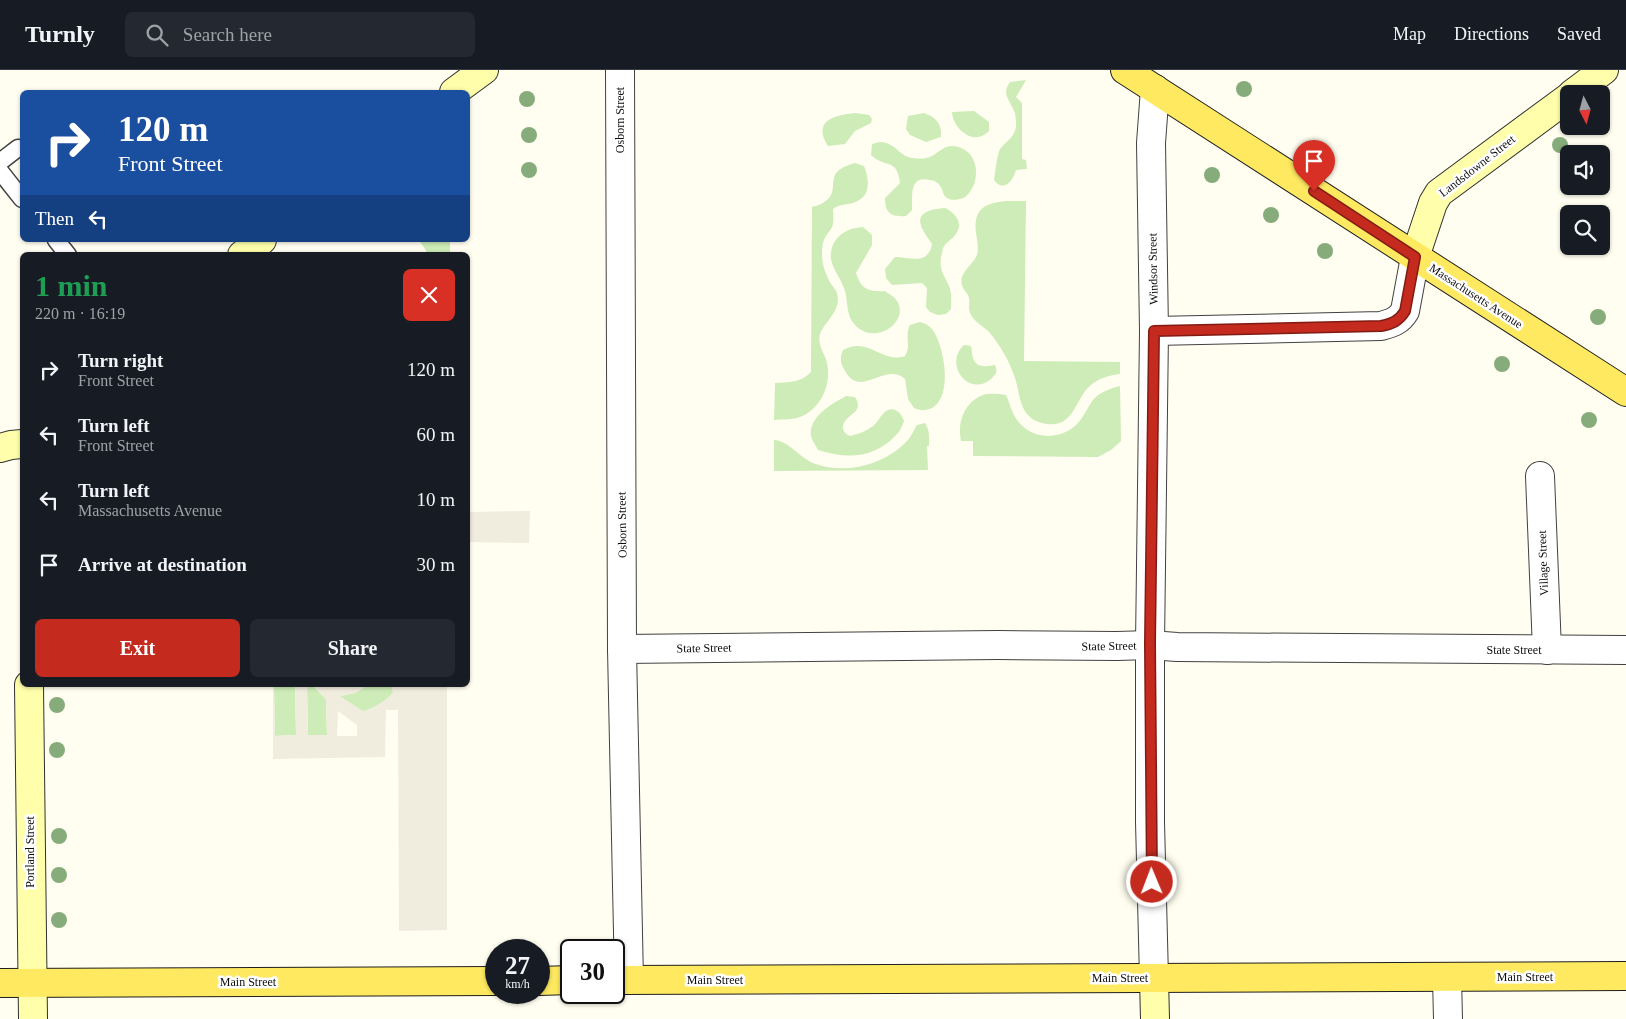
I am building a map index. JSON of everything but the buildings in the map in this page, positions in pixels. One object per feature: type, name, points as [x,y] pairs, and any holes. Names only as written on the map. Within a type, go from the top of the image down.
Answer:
[{"type":"main road","points":[[457,90],[484,70]]},
{"type":"main road","name":"Massachusetts Avenue","points":[[1125,70],[1626,392]]},
{"type":"main road","points":[[1584,85],[1604,70]]},
{"type":"main road","name":"Landsdowne Street","points":[[1415,257],[1433,203],[1439,193],[1560,103]]},
{"type":"main road","points":[[246,252],[259,242]]},
{"type":"main road","points":[[0,448],[20,444]]},
{"type":"main road","name":"Portland Street","points":[[29,687],[33,1019]]},
{"type":"main road","name":"Main Street","points":[[625,980],[1626,976]]},
{"type":"main road","name":"Windsor Street","points":[[1154,978],[1155,1019]]},
{"type":"main road","name":"Main Street","points":[[0,983],[485,981]]},
{"type":"street","name":"Osborn Street","points":[[620,70],[621,939]]},
{"type":"street","name":"Windsor Street","points":[[1154,978],[1150,822],[1150,644],[1154,331],[1151,173],[1155,90]]},
{"type":"street","points":[[1154,331],[1381,326],[1391,324],[1400,319],[1405,311],[1415,257]]},
{"type":"street","name":"Village Street","points":[[1540,476],[1547,650]]},
{"type":"street","name":"State Street","points":[[622,649],[998,645],[1117,646],[1150,644],[1177,647],[1626,650]]},
{"type":"street","points":[[1446,977],[1448,1019]]},
{"type":"lane","points":[[0,162],[18,148]]},
{"type":"lane","points":[[0,171],[20,196]]},
{"type":"lane","points":[[58,242],[66,252]]},
{"type":"green space","points":[[1026,80],[1016,97],[1022,103],[1022,159],[1026,160],[1027,169],[1016,170],[1013,178],[1007,184],[997,184],[994,180],[1000,149],[1012,137],[1016,127],[1015,114],[1006,94],[1007,86],[1010,82]]},
{"type":"green space","points":[[974,111],[989,122],[989,131],[977,137],[971,137],[960,130],[953,118],[952,112]]},
{"type":"green space","points":[[855,113],[869,115],[872,119],[871,123],[855,131],[845,144],[828,146],[824,137],[824,125],[840,115]]},
{"type":"green space","points":[[924,113],[937,122],[941,137],[926,142],[910,135],[906,129],[908,116]]},
{"type":"green space","points":[[880,142],[890,145],[908,157],[918,159],[930,157],[949,146],[961,148],[973,159],[976,167],[976,176],[970,192],[964,198],[949,199],[936,182],[923,179],[918,181],[913,188],[912,210],[906,216],[893,215],[886,208],[885,198],[900,183],[899,175],[893,166],[881,162],[871,155],[872,144]]},
{"type":"green space","points":[[855,163],[864,166],[868,179],[865,195],[855,202],[833,209],[832,226],[822,245],[822,259],[826,274],[837,292],[838,299],[835,311],[819,338],[827,363],[828,380],[826,388],[818,403],[805,415],[794,419],[774,420],[775,383],[799,380],[811,372],[812,207],[822,204],[829,198],[837,172]]},
{"type":"green space","points":[[1007,201],[1026,201],[1024,361],[1120,362],[1120,374],[1105,377],[1092,384],[1069,417],[1056,424],[1038,422],[1027,414],[1022,406],[1015,378],[1001,348],[989,332],[971,316],[969,298],[961,281],[964,273],[977,255],[976,225],[979,212],[987,205]]},
{"type":"green space","points":[[945,208],[952,212],[958,221],[959,228],[944,246],[941,258],[942,270],[951,291],[951,309],[946,314],[938,315],[930,312],[926,307],[927,288],[922,283],[892,285],[886,278],[885,269],[895,257],[918,259],[927,255],[932,244],[924,232],[920,219],[925,213]]},
{"type":"green space","points":[[863,227],[872,235],[872,245],[856,273],[860,283],[870,290],[885,291],[895,298],[900,309],[894,324],[878,333],[869,333],[860,329],[852,321],[844,288],[833,266],[831,257],[832,247],[842,234],[852,229]]},
{"type":"green space","points":[[420,242],[450,242],[450,252],[427,252]]},
{"type":"green space","points":[[920,322],[930,327],[936,336],[943,360],[944,387],[941,398],[935,406],[924,410],[914,408],[908,399],[905,379],[897,375],[889,374],[857,382],[850,378],[841,362],[843,350],[860,346],[889,356],[905,356],[908,348],[908,329],[910,325]]},
{"type":"green space","points":[[964,345],[971,346],[973,359],[976,364],[984,366],[995,365],[996,373],[991,379],[983,384],[975,384],[967,382],[961,376],[956,361],[958,353]]},
{"type":"green space","points":[[1120,386],[1121,441],[1111,450],[1098,457],[973,456],[973,441],[961,441],[960,427],[963,414],[976,398],[983,395],[1006,395],[1013,413],[1025,428],[1032,433],[1049,436],[1058,435],[1075,426],[1095,397]]},
{"type":"green space","points":[[846,396],[855,397],[858,405],[858,408],[843,425],[843,430],[848,435],[850,436],[868,429],[886,411],[893,409],[901,415],[904,421],[901,429],[887,443],[869,453],[849,456],[818,450],[811,436],[813,423],[822,412]]},
{"type":"green space","points":[[925,423],[929,434],[929,446],[927,446],[928,470],[774,471],[774,440],[784,443],[813,463],[824,467],[848,468],[873,463],[895,452],[906,442],[917,425]]},
{"type":"green space","points":[[274,687],[295,687],[296,735],[275,736]]},
{"type":"green space","points":[[307,687],[314,687],[326,699],[327,735],[308,735]]},
{"type":"green space","points":[[365,687],[392,687],[393,693],[380,704],[363,712],[339,696],[355,693]]},
{"type":"shaded area","points":[[530,511],[529,543],[470,542],[470,512]]},
{"type":"shaded area","points":[[273,687],[275,736],[296,735],[295,687],[307,687],[308,735],[327,735],[326,699],[314,687],[365,687],[355,693],[340,696],[363,711],[371,709],[387,699],[393,693],[392,687],[447,687],[447,930],[399,931],[398,710],[386,710],[385,757],[273,759]],"holes":[[[338,711],[357,725],[357,736],[337,736]]]},
{"type":"route","points":[[1152,882],[1150,644],[1154,331],[1381,326],[1391,324],[1400,319],[1405,311],[1415,257],[1314,191]]}]
